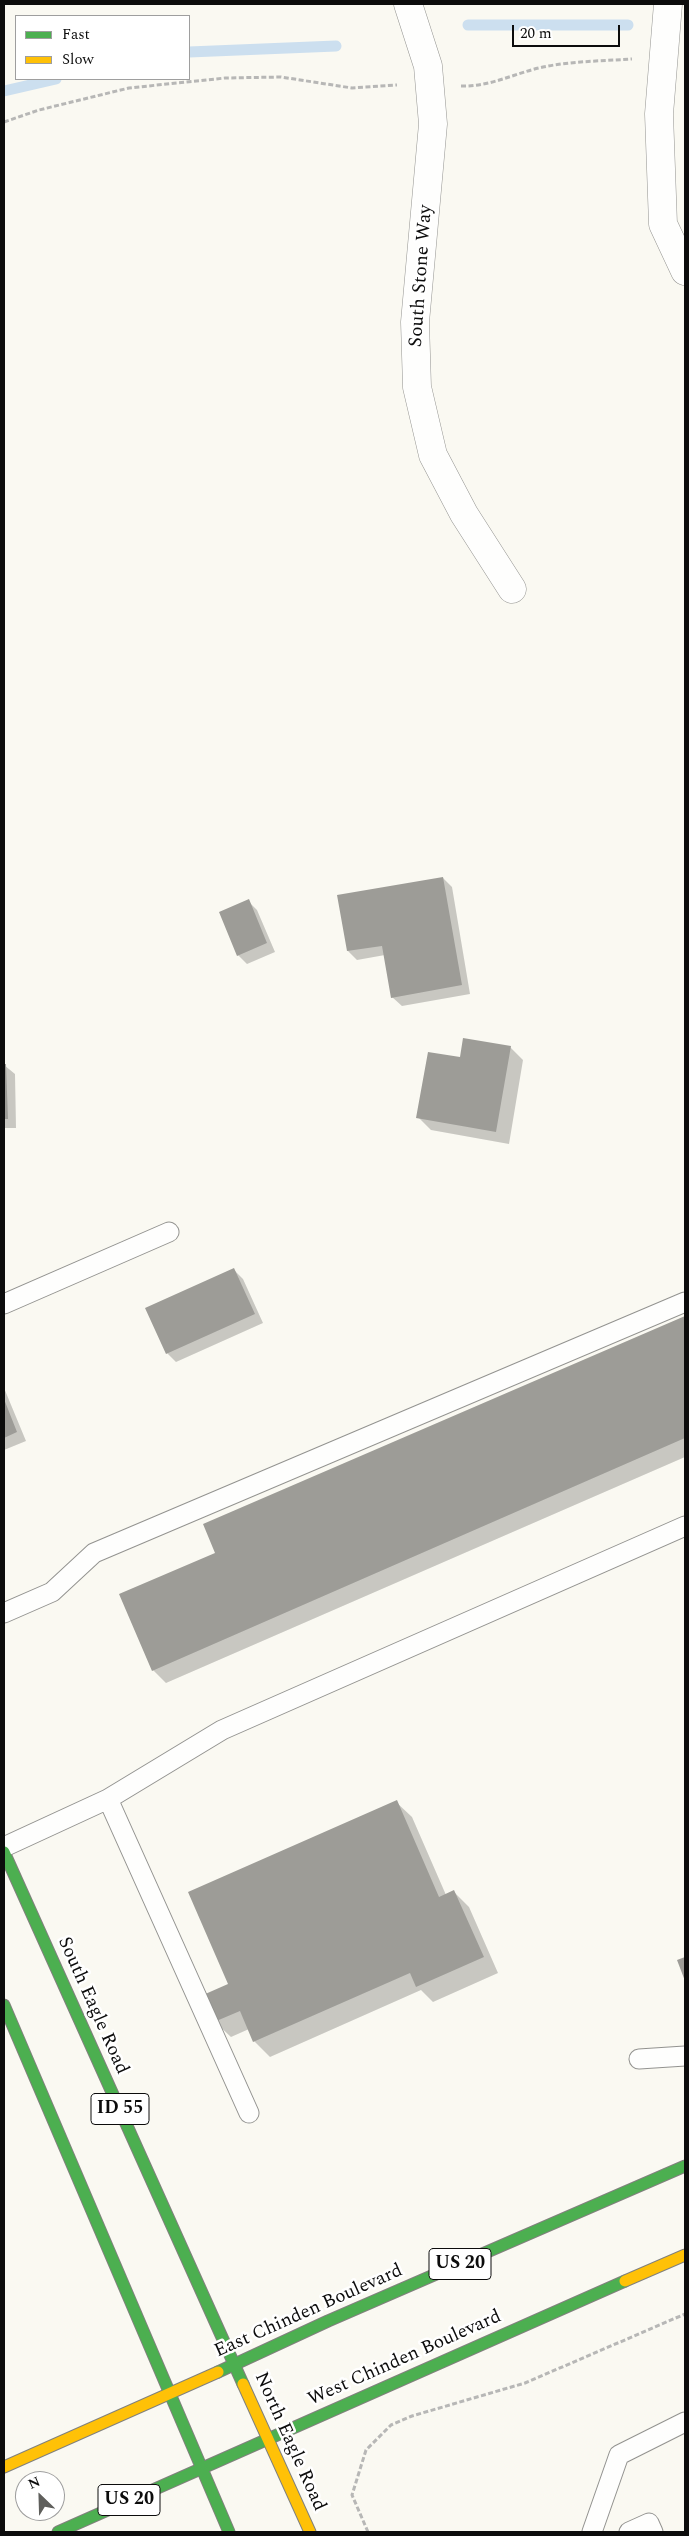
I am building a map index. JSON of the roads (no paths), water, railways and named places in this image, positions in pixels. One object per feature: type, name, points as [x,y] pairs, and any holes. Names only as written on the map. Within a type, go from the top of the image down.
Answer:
[{"type":"main road","name":"South Eagle Road","points":[[4,1852],[235,2365]]},
{"type":"main road","points":[[4,2005],[229,2532]]},
{"type":"main road","name":"East Chinden Boulevard","points":[[4,2467],[235,2365],[328,2321],[685,2166]]},
{"type":"main road","name":"West Chinden Boulevard","points":[[58,2532],[685,2255]]},
{"type":"main road","name":"North Eagle Road","points":[[235,2365],[310,2532]]},
{"type":"street","name":"South Stone Way","points":[[408,4],[428,66],[434,124],[415,322],[417,387],[433,455],[464,514],[512,589]]},
{"type":"street","points":[[668,4],[659,114],[663,224],[685,271]]},
{"type":"lane","points":[[4,1304],[169,1232]]},
{"type":"lane","points":[[4,1613],[52,1592],[94,1553],[685,1302]]},
{"type":"lane","points":[[4,1846],[108,1800],[222,1730],[685,1526]]},
{"type":"lane","points":[[108,1800],[249,2113]]},
{"type":"lane","points":[[639,2059],[685,2056]]},
{"type":"lane","points":[[592,2532],[619,2455],[685,2422]]},
{"type":"lane","points":[[630,2532],[649,2523],[653,2532]]},
{"type":"waterway","points":[[468,25],[628,25]]},
{"type":"waterway","points":[[190,52],[336,46]]},
{"type":"waterway","points":[[4,91],[52,80]]}]
